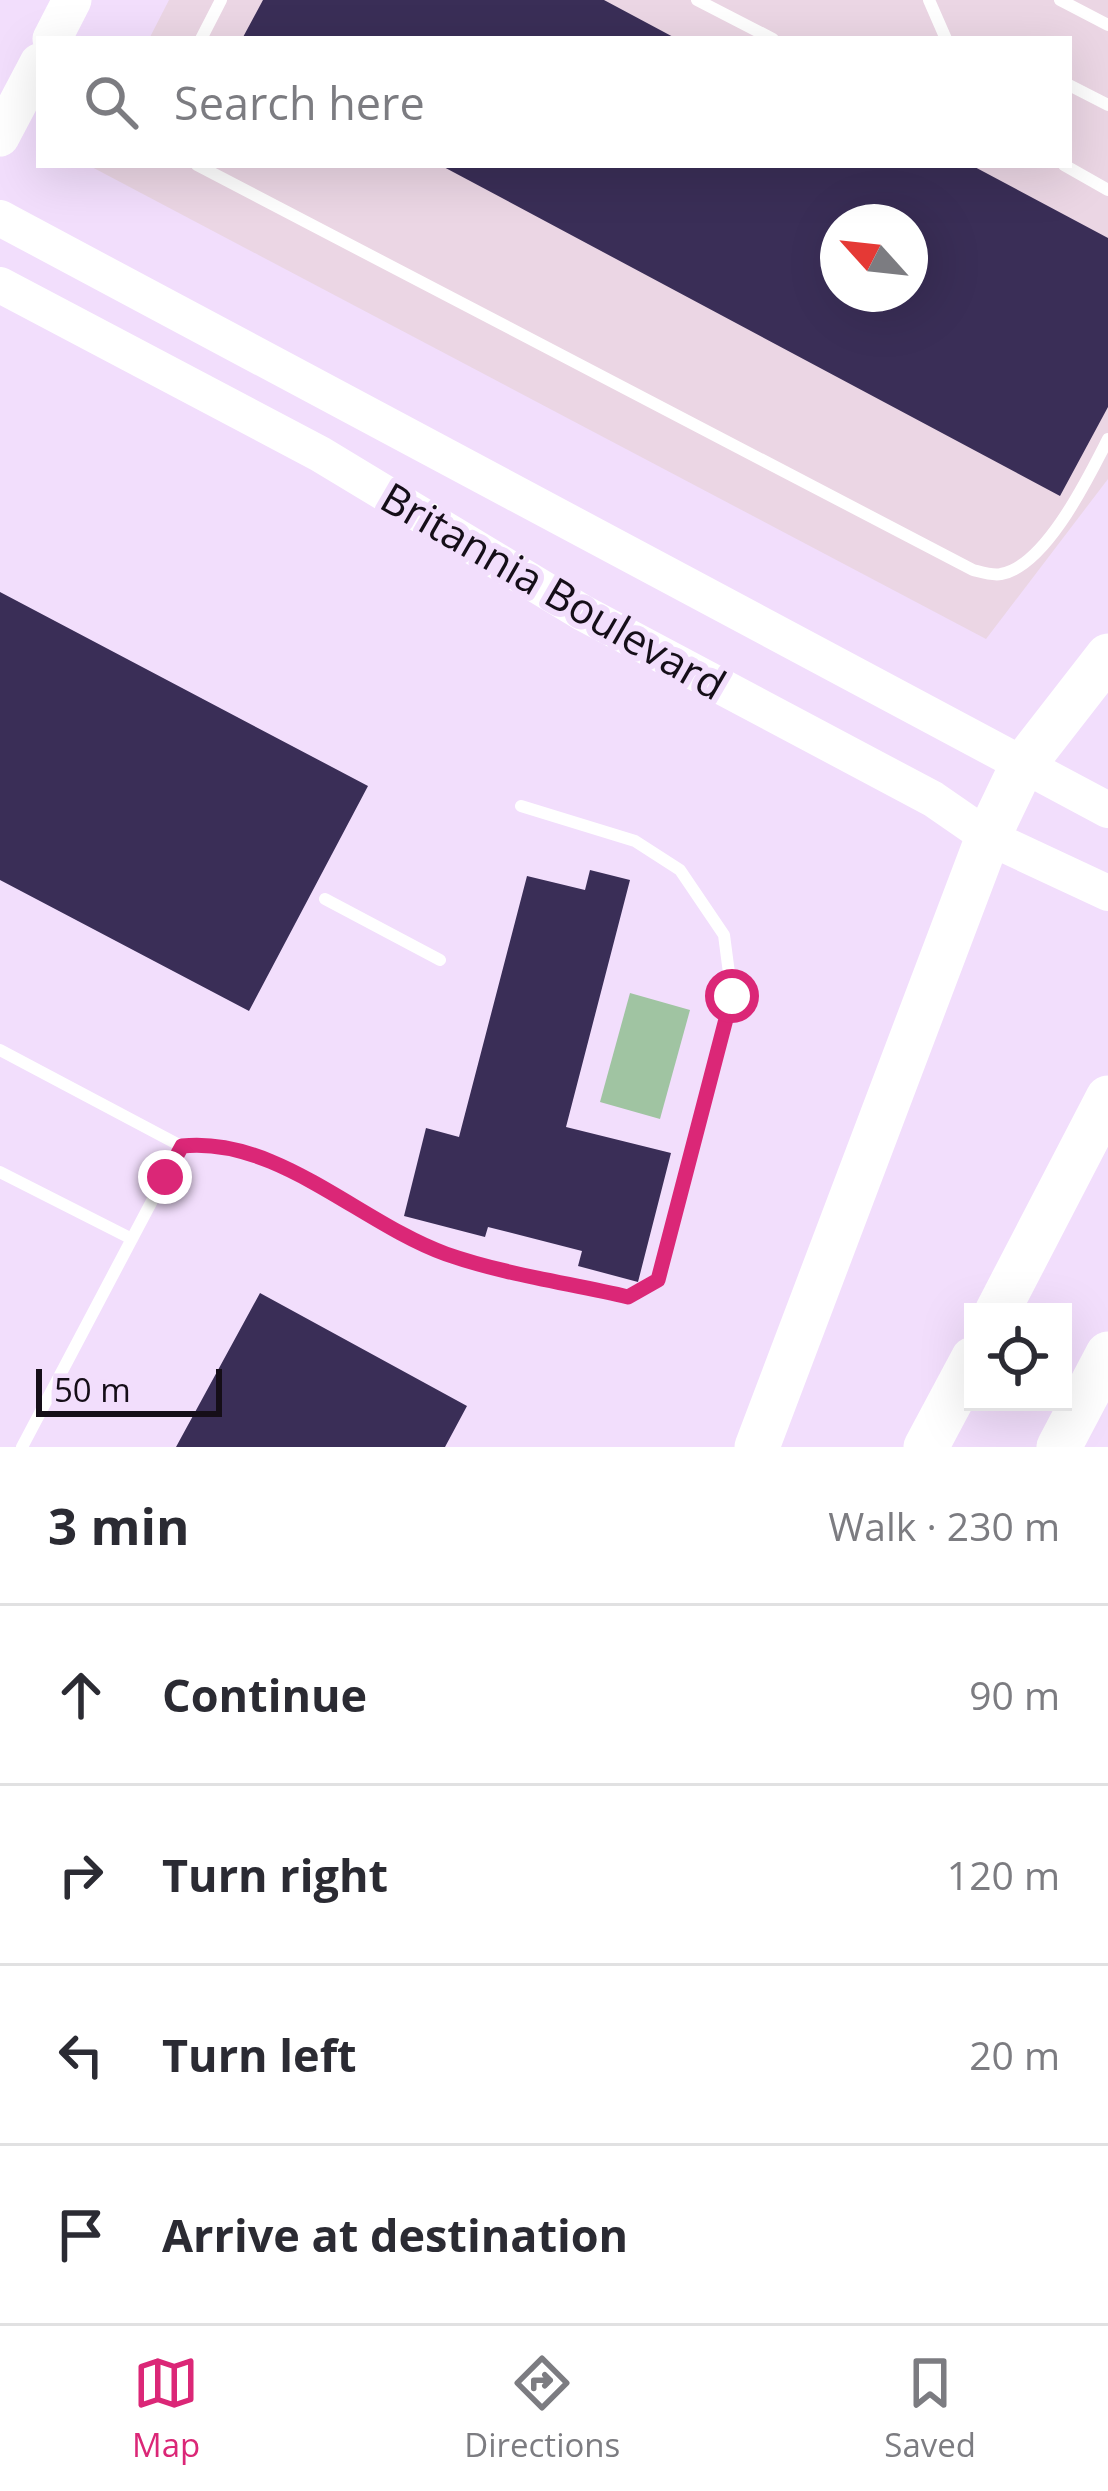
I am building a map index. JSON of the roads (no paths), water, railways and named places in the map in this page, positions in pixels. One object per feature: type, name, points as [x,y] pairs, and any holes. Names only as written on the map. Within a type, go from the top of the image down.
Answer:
[{"type":"highway","points":[[757,1447],[988,838],[1021,768],[1108,656]]},
{"type":"highway","points":[[1002,1303],[1108,1098]]},
{"type":"highway","points":[[1059,1447],[1108,1354]]},
{"type":"highway","points":[[926,1447],[964,1375]]},
{"type":"main road","points":[[54,36],[72,0]]},
{"type":"main road","points":[[0,136],[36,69]]},
{"type":"main road","name":"Britannia Boulevard","points":[[0,218],[623,548],[1021,768],[1108,810]]},
{"type":"main road","name":"Britannia Boulevard","points":[[0,285],[320,454],[584,613],[933,799],[988,838],[1108,892]]},
{"type":"lane","points":[[203,36],[221,0]]},
{"type":"lane","points":[[697,0],[767,36]]},
{"type":"lane","points":[[929,0],[945,36]]},
{"type":"lane","points":[[1060,0],[1108,26]]},
{"type":"lane","points":[[1072,87],[1108,106]]},
{"type":"lane","points":[[203,168],[973,570],[1000,575],[1019,566],[1071,511],[1108,439]]},
{"type":"lane","points":[[1069,168],[1108,190]]},
{"type":"lane","points":[[0,1050],[182,1146],[212,1143],[262,1159],[445,1253],[628,1297],[658,1280],[732,996],[724,935],[680,870],[665,860],[635,842],[521,806]]},
{"type":"lane","points":[[325,899],[440,960]]},
{"type":"lane","points":[[22,1447],[182,1146]]},
{"type":"lane","points":[[0,1172],[132,1239]]}]
